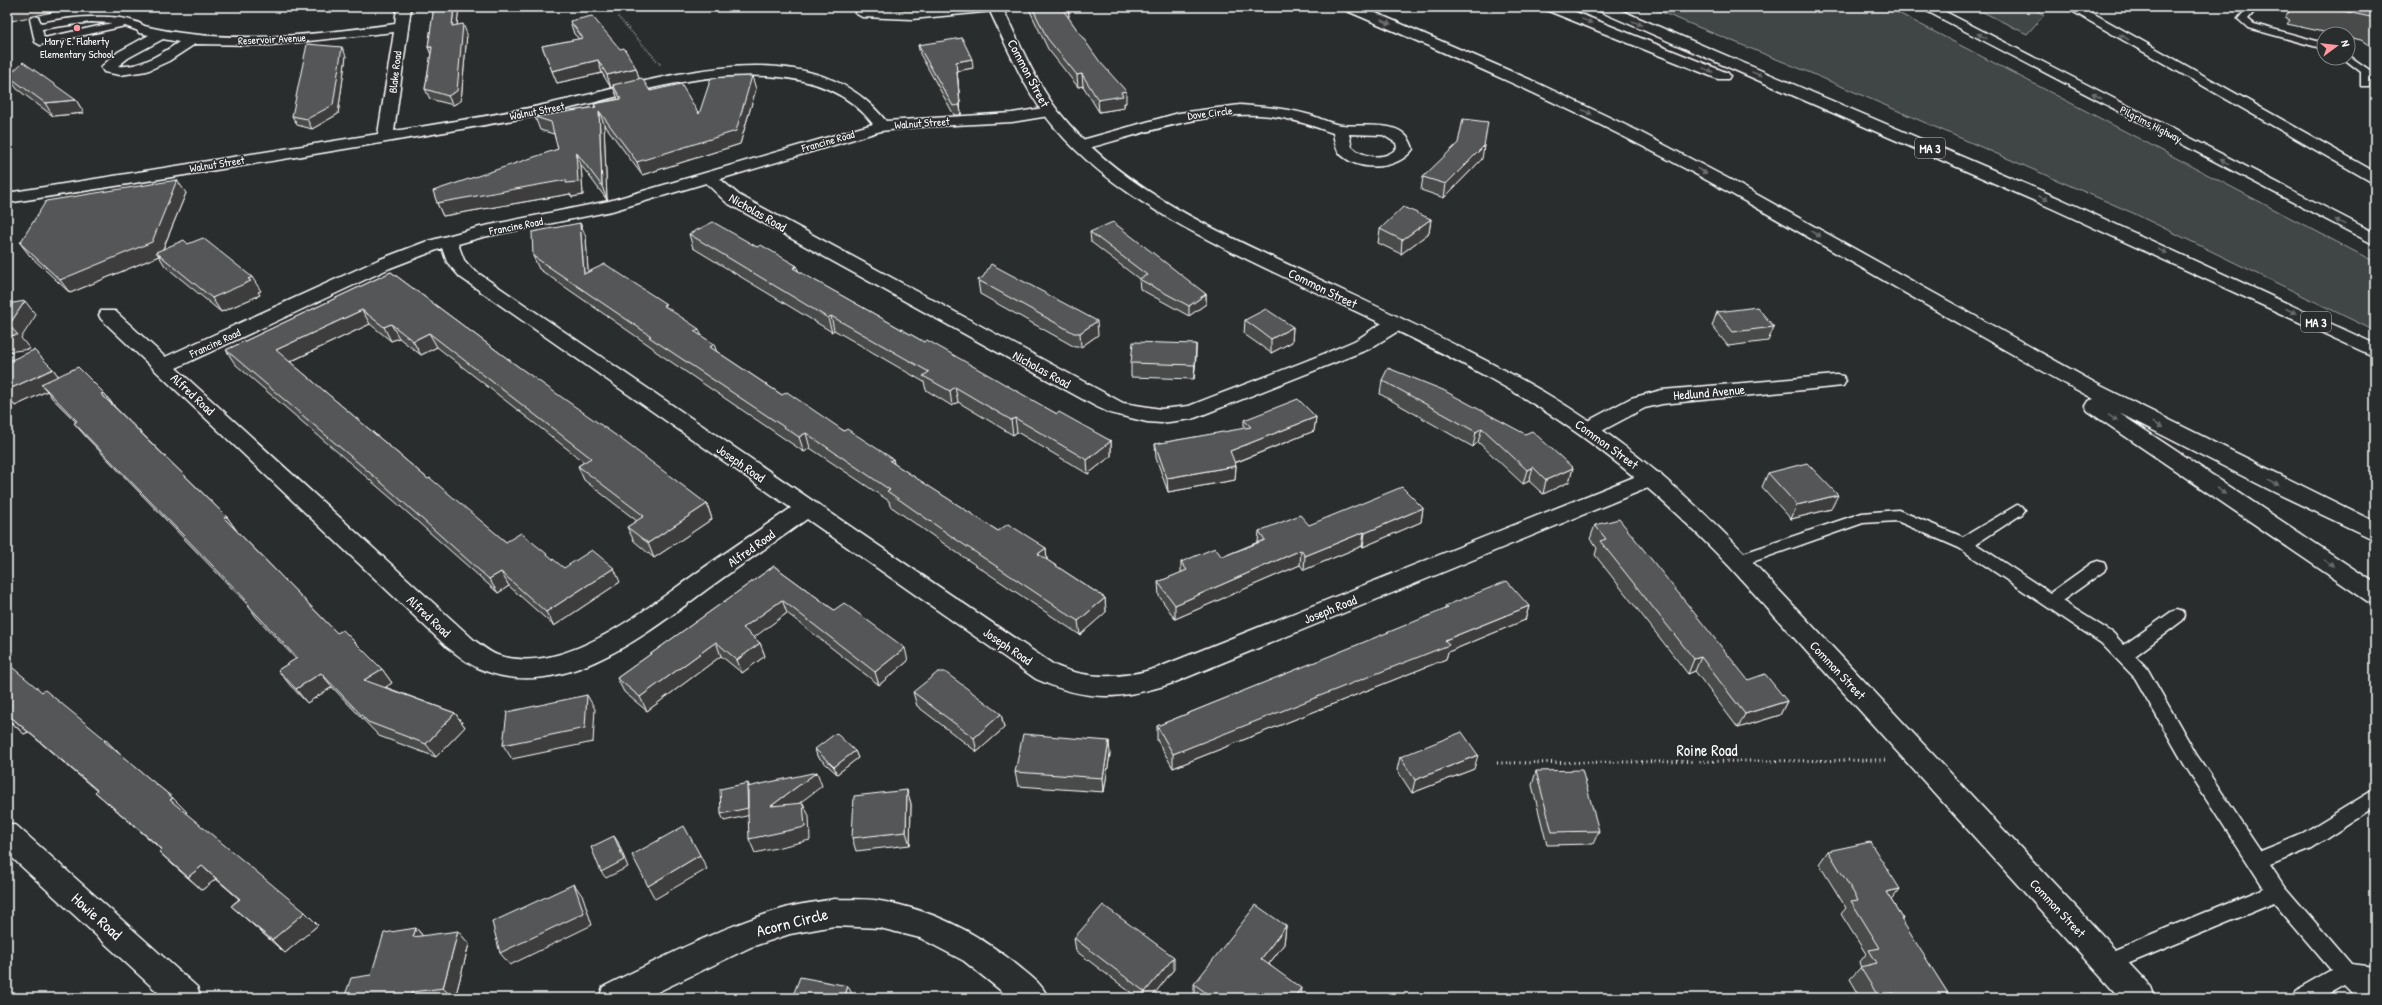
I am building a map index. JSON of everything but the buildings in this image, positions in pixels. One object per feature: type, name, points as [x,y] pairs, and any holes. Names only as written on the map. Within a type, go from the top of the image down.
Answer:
[{"type":"main road","name":"Blake Road","points":[[386,136],[404,7]]},
{"type":"main road","points":[[862,13],[918,15],[994,7]]},
{"type":"main road","name":"Common Street","points":[[994,7],[1034,86],[1050,112],[1081,144],[1133,186],[1186,219],[1502,377],[1589,429],[1652,478],[1698,519],[1738,561],[2140,998]]},
{"type":"main road","points":[[1350,7],[1552,95]]},
{"type":"main road","points":[[1380,7],[1762,204],[2126,408],[2375,532]]},
{"type":"main road","points":[[1551,7],[1905,149],[2021,188]]},
{"type":"main road","name":"MA 3","points":[[1602,7],[2021,188],[2256,294],[2375,351]]},
{"type":"main road","name":"Pilgrims Highway","points":[[1926,7],[2375,240]]},
{"type":"main road","points":[[2072,7],[2375,179]]},
{"type":"main road","name":"Reservoir Avenue","points":[[144,30],[160,35],[193,39],[281,39],[400,27]]},
{"type":"main road","points":[[160,35],[116,60],[108,67],[109,69],[127,71],[146,65],[193,39]]},
{"type":"main road","points":[[2158,56],[2375,168]]},
{"type":"main road","name":"Walnut Street","points":[[7,198],[535,112],[672,80],[741,71],[776,72],[809,78],[852,94],[870,108],[883,126],[910,123],[1004,119],[1050,112]]},
{"type":"main road","name":"Dove Circle","points":[[1081,144],[1178,117],[1229,109],[1256,109],[1293,114],[1340,130]]},
{"type":"main road","name":"Francine Road","points":[[163,366],[384,264],[448,241],[480,232],[604,208],[844,136],[883,126]]},
{"type":"main road","name":"Nicholas Road","points":[[710,177],[720,189],[733,199],[1089,395],[1117,408],[1132,412],[1161,416],[1205,408],[1362,345],[1396,324]]},
{"type":"main road","name":"Joseph Road","points":[[448,241],[456,262],[466,273],[1045,672],[1076,684],[1112,688],[1129,686],[1164,676],[1652,478]]},
{"type":"main road","points":[[1915,291],[2090,403],[2375,595]]},
{"type":"main road","name":"Alfred Road","points":[[108,315],[456,640],[481,657],[496,664],[515,667],[541,666],[575,659],[594,652],[634,629],[806,508]]},
{"type":"main road","name":"Hedlund Avenue","points":[[1589,429],[1638,403],[1662,397],[1836,381]]},
{"type":"main road","name":"Howie Road","points":[[7,835],[186,998]]},
{"type":"main road","name":"Acorn Circle","points":[[614,998],[748,933],[798,917],[844,911],[887,916],[934,930],[954,940],[992,964],[1033,998]]},
{"type":"lane","points":[[2253,7],[2243,19],[2251,26],[2316,44]]},
{"type":"lane","points":[[126,23],[40,42],[36,23],[105,20],[126,23],[144,30]]},
{"type":"lane","points":[[2356,64],[2366,71],[2365,84]]},
{"type":"lane","points":[[1964,544],[2017,510]]},
{"type":"lane","points":[[1738,561],[1862,518],[1898,515],[1964,544],[2107,638],[2141,673],[2190,759],[2277,892],[2346,973],[2371,998]]},
{"type":"lane","points":[[2050,601],[2098,567]]},
{"type":"lane","points":[[2123,655],[2177,616]]},
{"type":"lane","points":[[2257,861],[2305,842],[2375,797]]},
{"type":"lane","points":[[2108,962],[2277,892]]},
{"type":"lane","points":[[2301,998],[2346,973],[2375,977]]},
{"type":"path","points":[[618,17],[667,72],[672,80]]},
{"type":"path","name":"Roine Road","points":[[1497,763],[1872,762],[1901,758],[1915,753]]},
{"type":"shaded area","points":[[1649,7],[1887,7],[2375,262],[2375,331],[2133,213],[1813,74]]},
{"type":"shaded area","points":[[1973,7],[2030,7],[2044,15],[2027,34]]},
{"type":"place","name":"Mary E. Flaherty Elementary School","points":[[77,28]]}]
